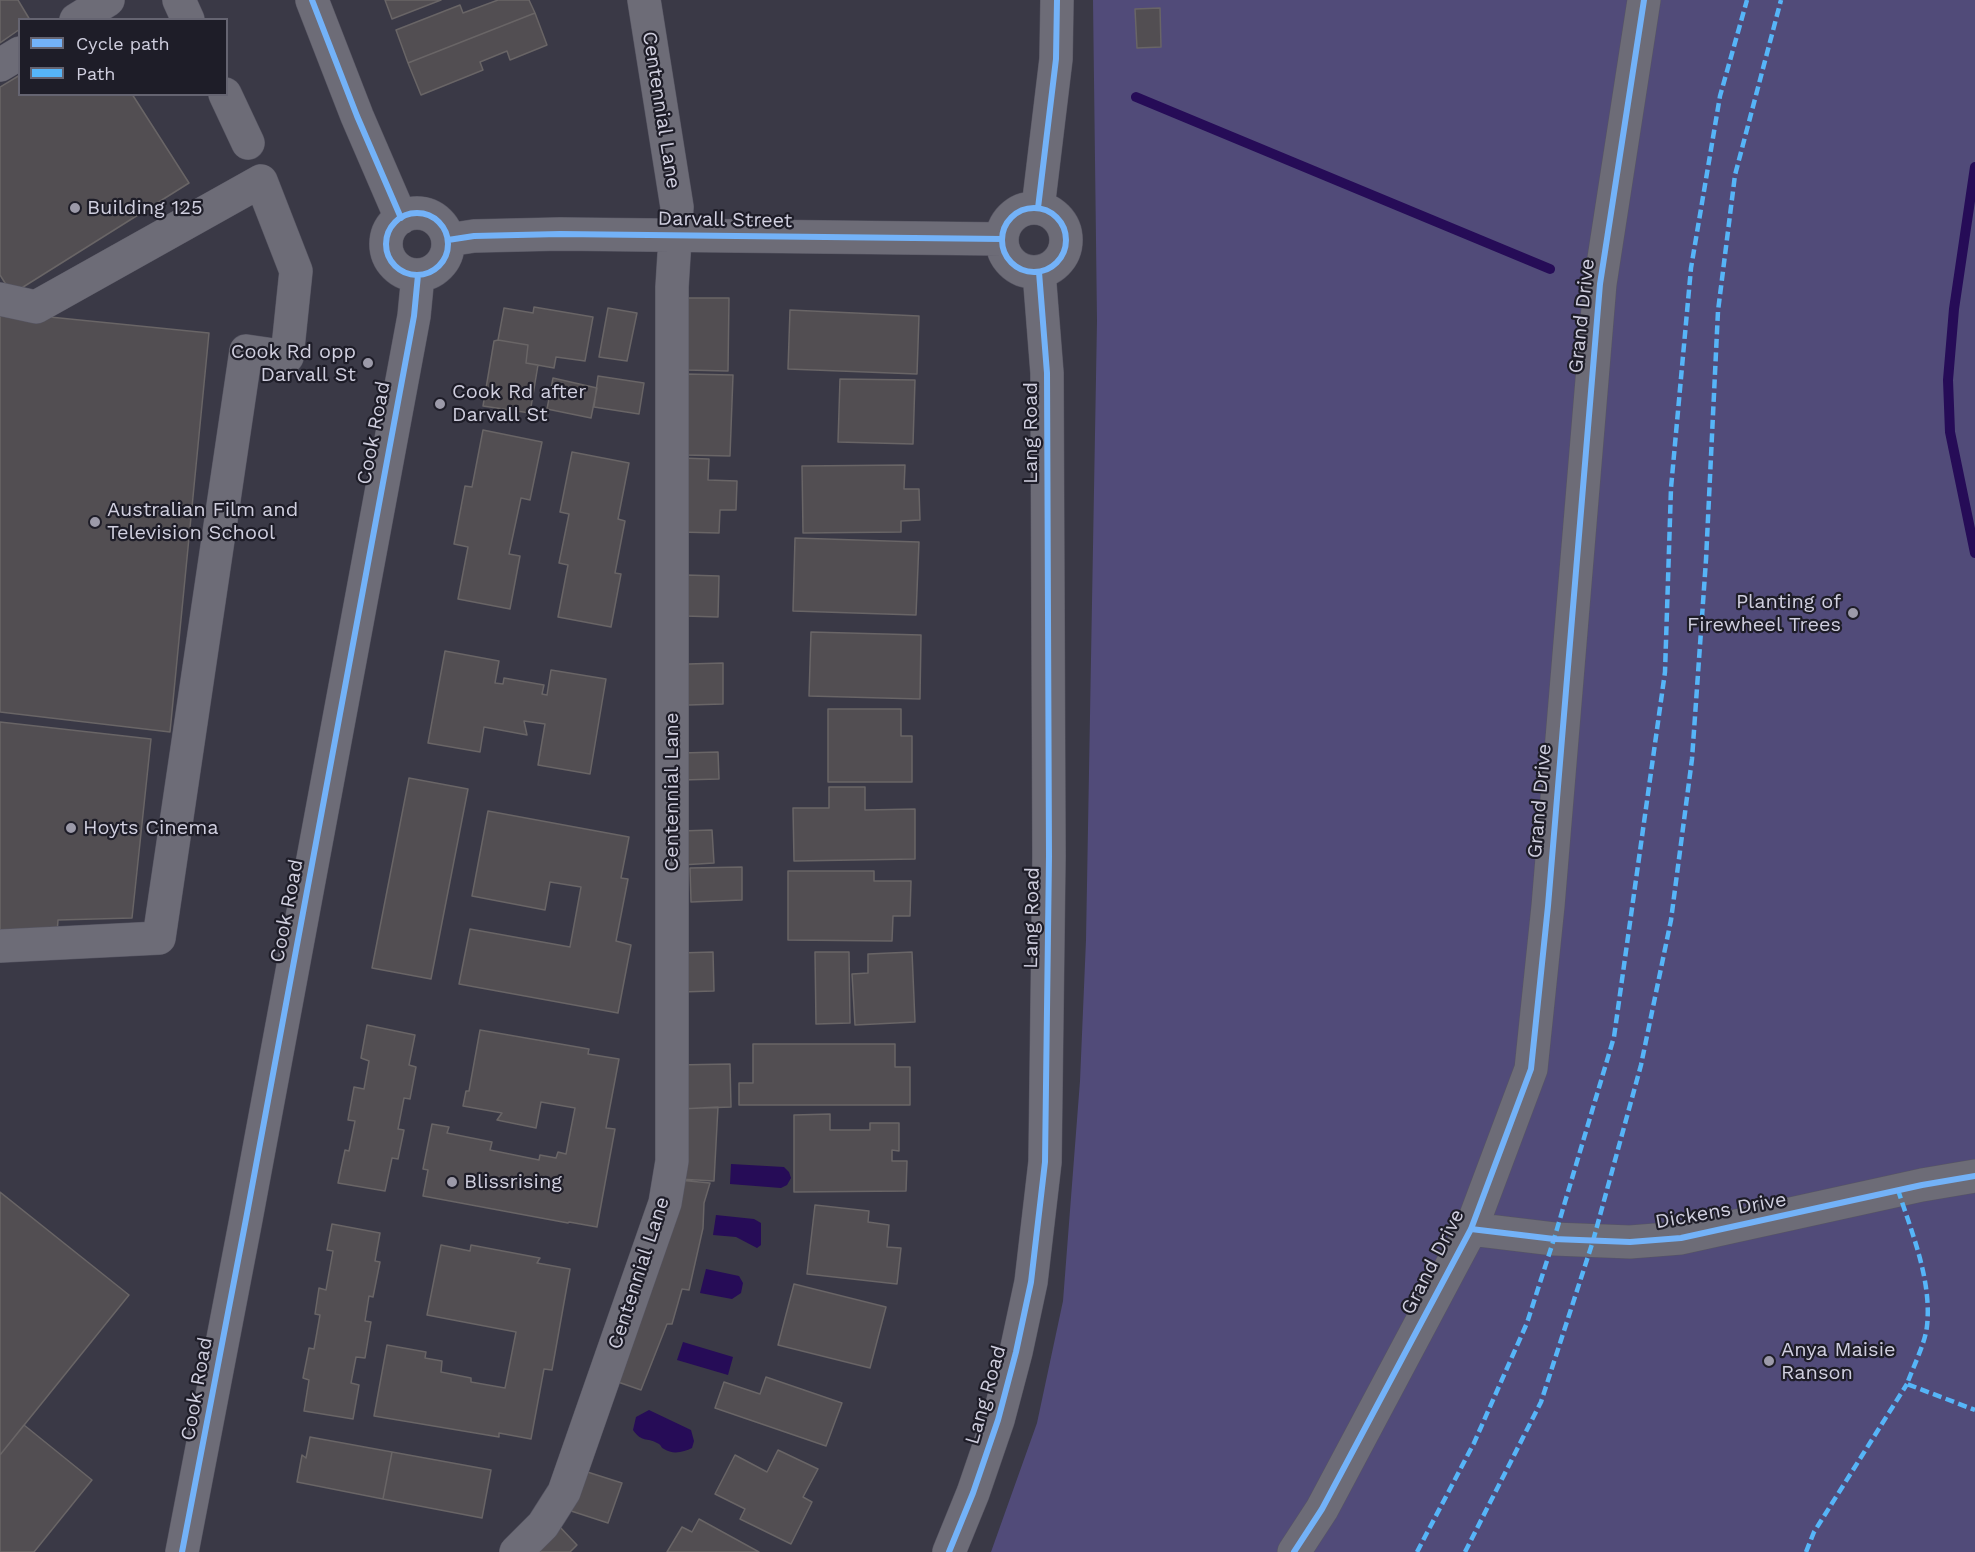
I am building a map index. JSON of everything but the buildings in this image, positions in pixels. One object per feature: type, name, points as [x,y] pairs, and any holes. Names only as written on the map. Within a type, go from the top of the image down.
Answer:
[{"type":"street","points":[[79,18],[108,0]]},
{"type":"street","points":[[179,0],[187,18]]},
{"type":"street","points":[[312,0],[361,126],[401,218]]},
{"type":"street","name":"Centennial Lane","points":[[516,1552],[543,1525],[564,1492],[665,1203],[672,1161],[672,287],[677,207],[644,0]]},
{"type":"street","points":[[1038,207],[1056,59],[1057,0]]},
{"type":"street","name":"Grand Drive","points":[[1294,1552],[1322,1509],[1471,1229],[1531,1069],[1548,906],[1600,284],[1644,0]]},
{"type":"street","points":[[0,65],[18,54]]},
{"type":"street","points":[[226,96],[248,143]]},
{"type":"street","points":[[0,299],[36,307],[261,181],[296,271],[287,357],[246,351],[159,938],[0,946]]},
{"type":"street","points":[[1038,207],[1048,210],[1063,224],[1066,233],[1066,244],[1057,262],[1039,272],[1021,269],[1013,264],[1003,248],[1002,239],[1009,219],[1017,212],[1027,208],[1038,207]]},
{"type":"street","points":[[409,214],[435,218],[446,232],[448,250],[444,260],[437,268],[418,275],[399,269],[392,262],[388,253],[389,233],[401,218],[409,214]]},
{"type":"street","name":"Darvall Street","points":[[448,240],[474,236],[1002,239]]},
{"type":"street","name":"Lang Road","points":[[949,1552],[973,1493],[998,1420],[1016,1352],[1031,1282],[1045,1162],[1049,856],[1047,374],[1039,272]]},
{"type":"street","name":"Cook Road","points":[[182,1552],[414,316],[418,275]]},
{"type":"street","name":"Dickens Drive","points":[[1471,1229],[1554,1239],[1630,1242],[1681,1238],[1922,1185],[1975,1176]]},
{"type":"shaded area","points":[[1093,0],[1975,0],[1975,1552],[991,1552],[1037,1423],[1063,1301],[1080,1081],[1086,940],[1097,321]]},
{"type":"shaded area","points":[[731,1164],[784,1167],[791,1178],[787,1185],[781,1188],[730,1184]]},
{"type":"shaded area","points":[[716,1215],[754,1219],[761,1223],[761,1245],[757,1248],[736,1237],[713,1235]]},
{"type":"shaded area","points":[[706,1269],[739,1276],[743,1283],[741,1293],[732,1299],[700,1293]]},
{"type":"shaded area","points":[[683,1342],[733,1357],[728,1375],[677,1360]]},
{"type":"shaded area","points":[[649,1410],[691,1430],[694,1441],[692,1448],[682,1452],[671,1452],[660,1444],[639,1437],[633,1430],[636,1417]]},
{"type":"waterway","points":[[1136,97],[1550,269]]},
{"type":"waterway","points":[[1975,167],[1954,309],[1948,380],[1950,432],[1975,553]]},
{"type":"marked path","points":[[1417,1552],[1474,1443],[1527,1323],[1614,1037],[1665,672],[1671,488],[1691,268],[1720,96],[1747,0]]},
{"type":"marked path","points":[[1465,1552],[1541,1402],[1593,1241],[1641,1065],[1671,920],[1692,759],[1706,560],[1718,311],[1735,175],[1781,0]]},
{"type":"marked path","points":[[1898,1190],[1920,1257],[1928,1309],[1924,1340],[1907,1384],[1975,1410]]},
{"type":"marked path","points":[[1806,1552],[1814,1532],[1907,1384]]},
{"type":"cycle path","points":[[312,0],[357,116],[401,218]]},
{"type":"cycle path","points":[[1038,208],[1056,59],[1057,0]]},
{"type":"cycle path","points":[[1294,1552],[1322,1509],[1471,1229],[1531,1069],[1548,906],[1600,284],[1644,0]]},
{"type":"cycle path","points":[[1034,208],[1046,210],[1057,217],[1064,228],[1066,240],[1064,252],[1057,263],[1046,270],[1034,272],[1022,270],[1011,263],[1004,252],[1002,240],[1004,228],[1011,217],[1022,210],[1034,208]]},
{"type":"cycle path","points":[[417,213],[439,222],[448,244],[439,266],[417,275],[395,266],[386,244],[395,222],[417,213]]},
{"type":"cycle path","points":[[448,240],[474,236],[560,234],[1002,239]]},
{"type":"cycle path","points":[[949,1552],[973,1493],[998,1420],[1016,1352],[1031,1282],[1045,1162],[1049,856],[1047,373],[1039,272]]},
{"type":"cycle path","points":[[182,1552],[414,316],[418,275]]},
{"type":"cycle path","points":[[1471,1229],[1554,1239],[1630,1242],[1681,1238],[1922,1185],[1975,1176]]},
{"type":"place","name":"Building 125","points":[[75,208]]},
{"type":"place","name":"Cook Rd opp Darvall St","points":[[368,363]]},
{"type":"place","name":"Cook Rd after Darvall St","points":[[440,404]]},
{"type":"place","name":"Australian Film and Television School","points":[[95,522]]},
{"type":"place","name":"Planting of Firewheel Trees","points":[[1853,613]]},
{"type":"place","name":"Hoyts Cinema","points":[[71,828]]},
{"type":"place","name":"Blissrising","points":[[452,1182]]},
{"type":"place","name":"Anya Maisie Ranson","points":[[1769,1361]]}]
